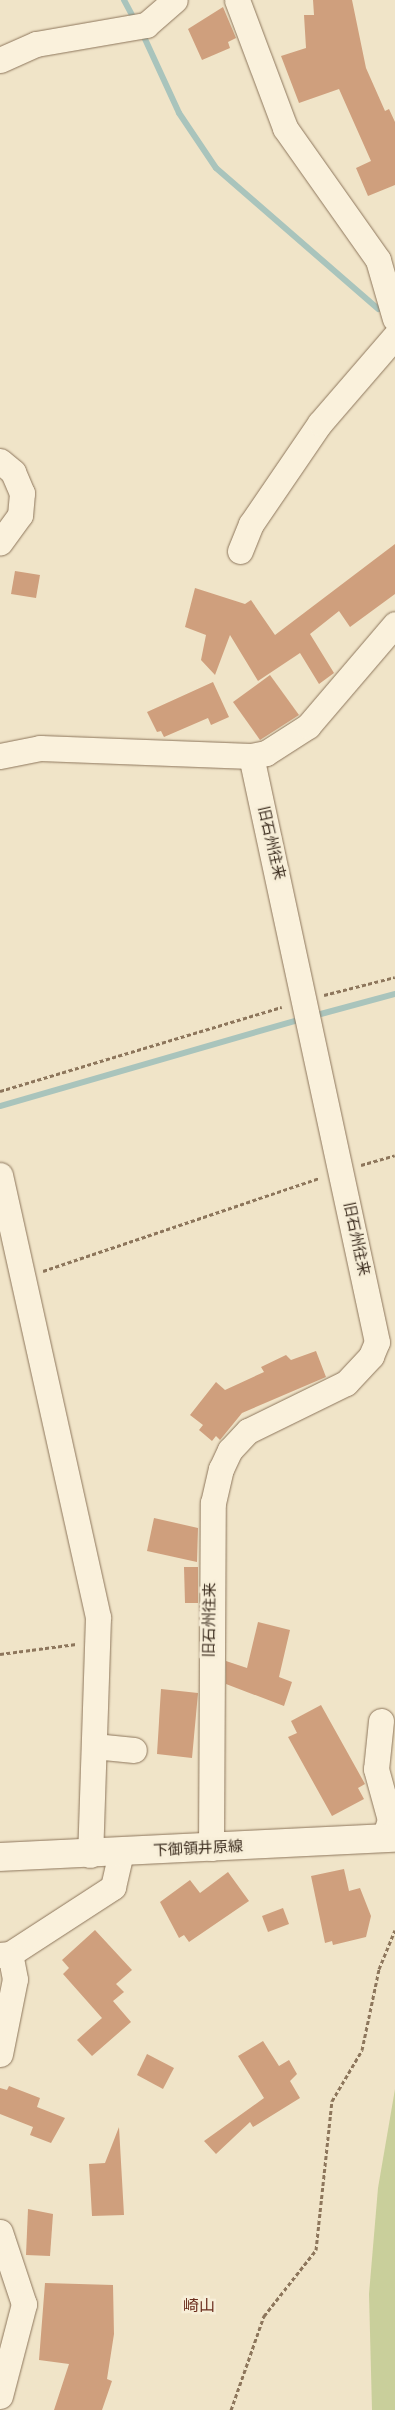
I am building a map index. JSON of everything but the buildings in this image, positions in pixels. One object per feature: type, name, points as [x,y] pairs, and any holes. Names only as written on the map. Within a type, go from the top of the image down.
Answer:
[{"type":"main road","name":"下御領井原線","points":[[0,1857],[121,1854],[389,1838]]},
{"type":"street","points":[[0,60],[36,44],[128,31],[161,16],[175,0]]},
{"type":"street","points":[[237,0],[285,128],[378,260],[395,319]]},
{"type":"street","points":[[240,551],[250,524],[320,423],[395,336]]},
{"type":"street","points":[[0,461],[12,472],[22,493],[20,515],[0,543]]},
{"type":"street","points":[[0,756],[50,748],[251,756],[287,743],[308,726],[395,624]]},
{"type":"street","name":"旧石州往来","points":[[211,1848],[213,1503],[221,1470],[230,1450],[248,1431],[346,1383],[371,1356],[386,1345],[342,1171],[251,756]]},
{"type":"street","points":[[0,1175],[21,1278],[98,1617],[99,1641],[90,1855]]},
{"type":"street","points":[[381,1721],[376,1770],[390,1820],[389,1838]]},
{"type":"street","points":[[94,1746],[134,1750]]},
{"type":"street","points":[[0,2054],[15,1979],[5,1955],[113,1887],[121,1854]]},
{"type":"street","points":[[0,2232],[24,2304],[0,2396]]},
{"type":"path","points":[[0,1091],[305,1000],[395,977]]},
{"type":"path","points":[[21,1278],[395,1155]]},
{"type":"path","points":[[0,1654],[99,1641]]},
{"type":"path","points":[[230,2410],[264,2316],[316,2250],[332,2101],[362,2050],[379,1969],[395,1930]]},
{"type":"green space","points":[[395,2089],[395,2410],[372,2410],[369,2294],[378,2188]]},
{"type":"waterway","points":[[124,0],[135,21]]},
{"type":"waterway","points":[[145,39],[179,113],[216,168],[378,309]]},
{"type":"waterway","points":[[317,1015],[395,994]]},
{"type":"waterway","points":[[0,1106],[298,1020]]},
{"type":"district","name":"崎山","points":[[199,2306]]}]
